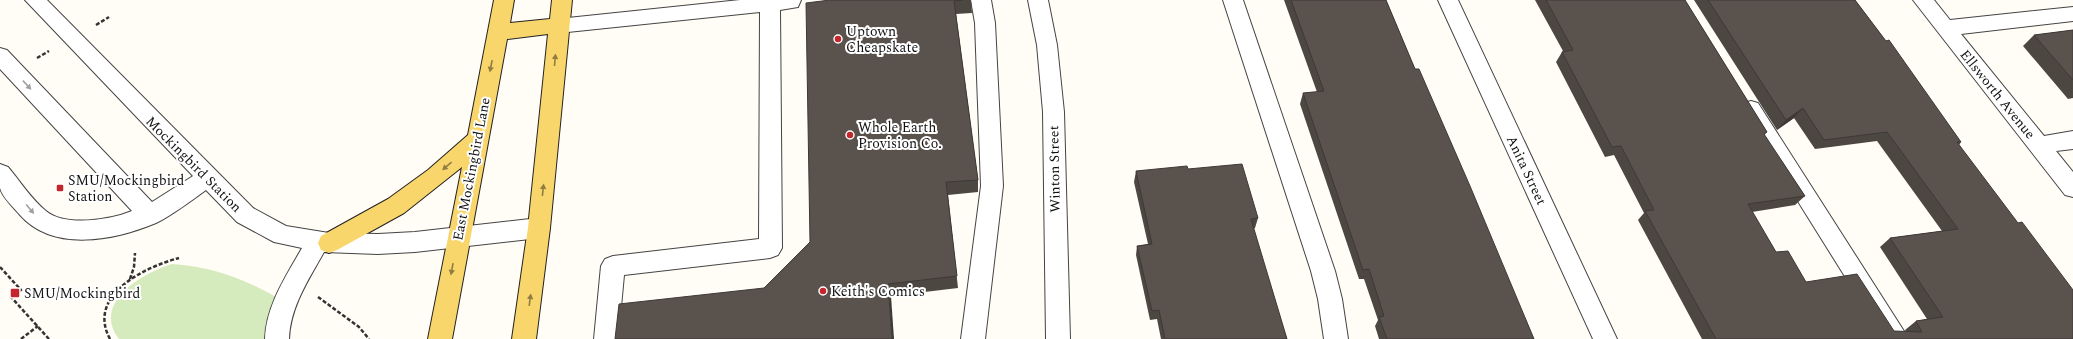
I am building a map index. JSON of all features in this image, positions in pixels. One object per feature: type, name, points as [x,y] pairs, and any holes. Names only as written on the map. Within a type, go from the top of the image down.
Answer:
[{"type":"main road","name":"East Mockingbird Lane","points":[[440,339],[476,141],[504,0]]},
{"type":"main road","points":[[524,339],[539,228],[558,26],[562,0]]},
{"type":"main road","points":[[497,32],[558,26]]},
{"type":"main road","points":[[323,242],[396,206],[436,176],[476,141]]},
{"type":"street","name":"Mockingbird Station","points":[[35,0],[245,215],[282,235],[323,242],[378,244],[458,239],[539,228]]},
{"type":"street","points":[[973,339],[992,186],[985,23],[981,0]]},
{"type":"street","name":"Winton Street","points":[[1038,0],[1046,34],[1051,74],[1054,131],[1058,339]]},
{"type":"street","points":[[1233,0],[1323,271],[1330,299],[1336,339]]},
{"type":"street","name":"Anita Street","points":[[1448,0],[1605,339]]},
{"type":"street","name":"Ellsworth Avenue","points":[[1923,0],[2073,188]]},
{"type":"street","points":[[558,26],[781,2],[770,248],[613,266],[606,339]]},
{"type":"street","points":[[1945,28],[2073,14]]},
{"type":"street","points":[[0,56],[150,215]]},
{"type":"street","points":[[1741,93],[1897,339]]},
{"type":"street","points":[[2039,145],[2073,140]]},
{"type":"street","points":[[0,173],[41,221],[54,227],[72,230],[113,227],[150,215],[208,178]]},
{"type":"street","points":[[277,339],[276,330],[280,314],[323,242]]},
{"type":"path","points":[[96,25],[109,17]]},
{"type":"path","points":[[130,279],[134,267],[135,254]]},
{"type":"path","points":[[110,339],[105,333],[103,322],[104,312],[110,300],[130,279],[148,269],[179,258]]},
{"type":"path","points":[[0,267],[21,290],[11,297],[49,339]]},
{"type":"path","points":[[316,295],[359,327],[369,339]]},
{"type":"path","points":[[21,339],[38,326]]},
{"type":"green space","points":[[172,264],[200,267],[240,279],[278,298],[268,339],[119,339],[112,326],[111,313],[116,302],[124,291],[135,282],[147,274]]},
{"type":"building","points":[[830,0],[963,0],[954,1],[978,180],[946,182],[957,276],[888,284],[892,339],[615,339],[619,304],[764,288],[810,242],[806,3]]},
{"type":"building","points":[[1291,0],[1386,0],[1415,69],[1419,69],[1534,339],[1387,339],[1379,317],[1384,316],[1369,269],[1363,270],[1303,93],[1324,91]]},
{"type":"building","points":[[1546,0],[1685,0],[1767,132],[1764,134],[1805,196],[1748,204],[1776,252],[1788,251],[1806,282],[1857,274],[1894,331],[1922,332],[1916,321],[1943,317],[1890,238],[1958,229],[1887,132],[1824,140],[1803,108],[1786,120],[1708,0],[1855,0],[1886,41],[1889,40],[1961,142],[1957,142],[2018,223],[2022,222],[2073,290],[2073,339],[1716,339],[1645,211],[1654,210],[1621,146],[1612,147],[1562,52],[1573,50]]},
{"type":"building","points":[[2073,30],[2073,80],[2034,35]]},
{"type":"building","points":[[1242,164],[1258,218],[1251,219],[1287,339],[1165,339],[1159,310],[1152,311],[1137,246],[1152,244],[1136,171],[1187,166],[1188,169]]},
{"type":"place","name":"Uptown Cheapskate","points":[[838,39]]},
{"type":"place","name":"Whole Earth Provision Co.","points":[[850,135]]},
{"type":"place","name":"SMU/Mockingbird Station","points":[[60,188]]},
{"type":"place","name":"Keith's Comics","points":[[823,291]]},
{"type":"place","name":"SMU/Mockingbird","points":[[15,293]]}]
